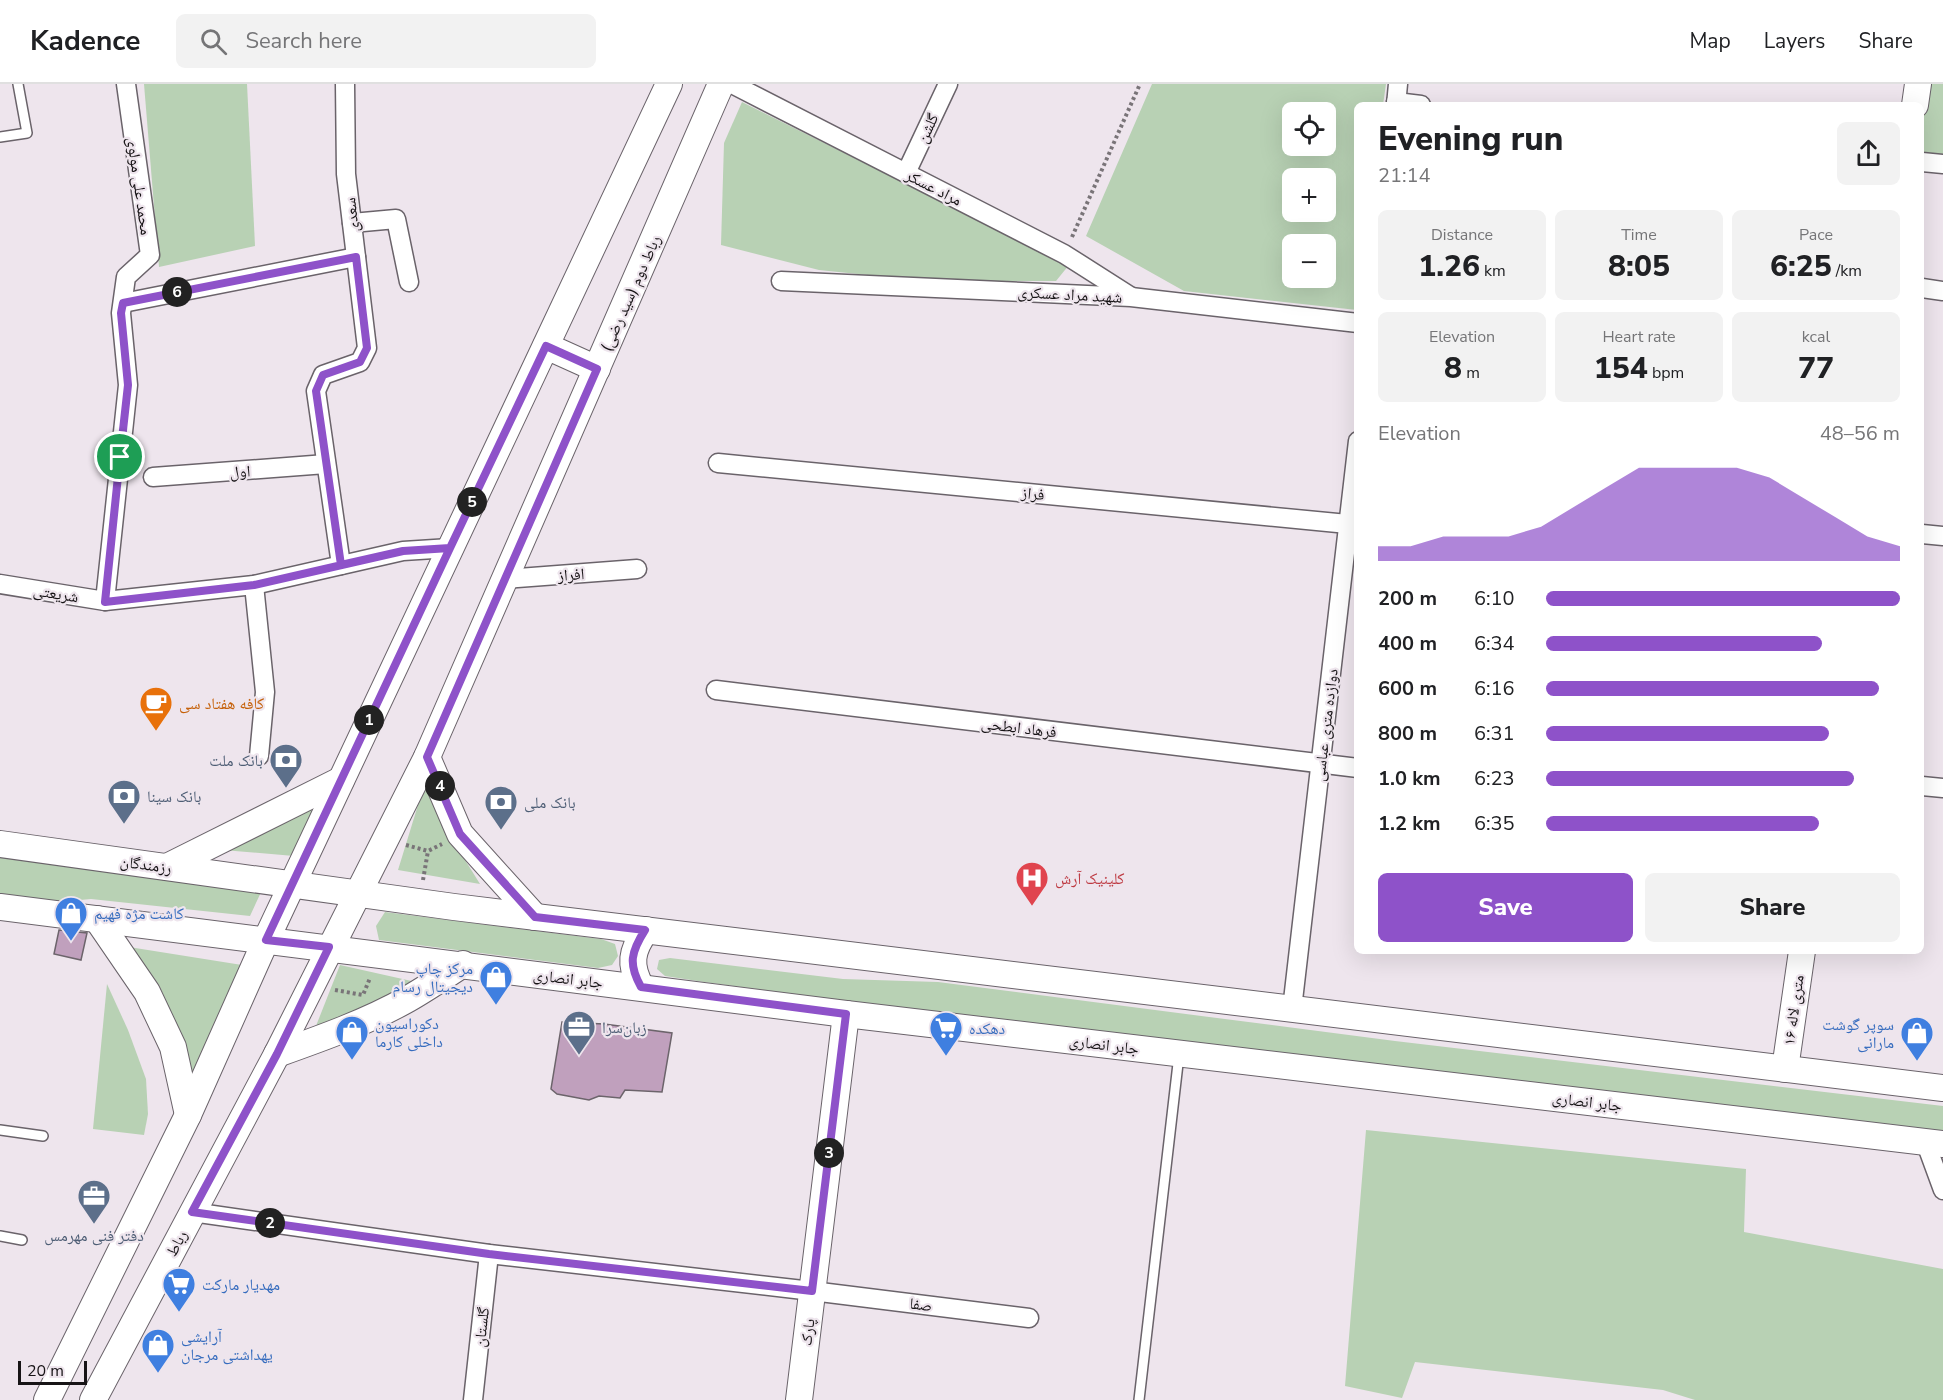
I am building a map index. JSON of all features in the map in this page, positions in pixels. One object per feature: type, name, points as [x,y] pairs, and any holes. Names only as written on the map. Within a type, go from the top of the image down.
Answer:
[{"type":"main road","points":[[47,1400],[188,1115],[292,884],[669,84]]},
{"type":"main road","name":"رباط دوم (سید رضی)","points":[[358,893],[427,757],[721,84]]},
{"type":"main road","points":[[1915,102],[1918,84]]},
{"type":"main road","points":[[546,346],[597,369]]},
{"type":"main road","points":[[427,757],[460,834],[535,917]]},
{"type":"main road","points":[[167,867],[341,780]]},
{"type":"main road","name":"رزمندگان","points":[[0,844],[292,884]]},
{"type":"main road","points":[[292,884],[535,917],[1943,1088]]},
{"type":"main road","name":"رباط","points":[[93,1400],[277,1054],[358,893]]},
{"type":"main road","points":[[0,907],[266,940]]},
{"type":"main road","points":[[97,919],[147,992],[173,1047],[188,1115]]},
{"type":"main road","points":[[641,987],[633,973],[633,960],[637,943],[645,930]]},
{"type":"main road","name":"جابر انصاری","points":[[266,940],[846,1014],[1934,1142]]},
{"type":"main road","name":"۱۶ متری لاله","points":[[1785,1069],[1802,954]]},
{"type":"main road","points":[[277,1054],[345,1029],[408,999],[463,964]]},
{"type":"main road","name":"پارک","points":[[799,1400],[846,1014]]},
{"type":"street","name":"محمد علی مولوی","points":[[105,602],[128,385],[121,313],[126,278],[150,255],[126,84]]},
{"type":"street","name":"سعدی","points":[[341,565],[316,391],[323,375],[360,362],[367,348],[346,174],[345,84]]},
{"type":"street","name":"مراد عسکر","points":[[732,84],[1064,254],[1131,297]]},
{"type":"street","name":"گلشن","points":[[906,173],[948,84]]},
{"type":"street","points":[[1397,97],[1412,102]]},
{"type":"street","points":[[1924,162],[1943,164]]},
{"type":"street","points":[[352,223],[396,219],[409,282]]},
{"type":"street","points":[[123,303],[356,257]]},
{"type":"street","name":"شهید مراد عسکری","points":[[781,281],[1131,297],[1354,323]]},
{"type":"street","points":[[1924,288],[1943,291]]},
{"type":"street","name":"فراز","points":[[718,463],[1353,524]]},
{"type":"street","name":"اول","points":[[153,477],[326,464]]},
{"type":"street","name":"دوازده متری عباسی","points":[[1292,1009],[1354,507]]},
{"type":"street","points":[[1924,534],[1943,536]]},
{"type":"street","name":"شریعتی","points":[[0,584],[105,602],[254,585],[403,551],[450,548]]},
{"type":"street","name":"افراز","points":[[505,579],[637,569]]},
{"type":"street","points":[[254,585],[265,692],[259,756]]},
{"type":"street","name":"فرهاد ابطحی","points":[[717,690],[1354,767]]},
{"type":"street","points":[[1924,786],[1943,788]]},
{"type":"street","points":[[1934,1142],[1943,1190]]},
{"type":"street","name":"صفا","points":[[192,1212],[489,1254],[1029,1318]]},
{"type":"street","name":"گلستان","points":[[473,1400],[489,1254]]},
{"type":"lane","points":[[0,137],[27,134],[18,84]]},
{"type":"lane","points":[[1139,1400],[1179,1053]]},
{"type":"lane","points":[[0,1130],[43,1136]]},
{"type":"lane","points":[[0,1236],[22,1240]]},
{"type":"path","points":[[1064,254],[1140,84]]},
{"type":"path","points":[[406,845],[428,851],[444,843]]},
{"type":"path","points":[[423,874],[428,851]]},
{"type":"path","points":[[330,989],[363,995],[373,972]]},
{"type":"green space","points":[[144,84],[247,84],[255,246],[159,267]]},
{"type":"green space","points":[[1152,84],[1386,84],[1383,102],[1354,102],[1354,310],[1184,291],[1086,236]]},
{"type":"green space","points":[[1918,84],[1943,84],[1943,164],[1924,162],[1924,102],[1921,102]]},
{"type":"green space","points":[[742,102],[1069,265],[1056,281],[926,281],[819,270],[721,245],[724,143]]},
{"type":"green space","points":[[426,779],[452,839],[480,884],[398,870]]},
{"type":"green space","points":[[319,799],[294,856],[223,850]]},
{"type":"green space","points":[[0,856],[262,890],[250,916],[91,899],[58,902],[0,899]]},
{"type":"green space","points":[[385,912],[601,939],[615,944],[618,956],[612,965],[598,968],[379,940],[376,926]]},
{"type":"green space","points":[[129,947],[242,965],[192,1076],[178,1029],[159,985]]},
{"type":"green space","points":[[670,958],[843,979],[938,982],[1395,1041],[1943,1106],[1943,1134],[988,1020],[704,982],[665,976],[657,969],[659,960]]},
{"type":"green space","points":[[340,965],[416,982],[314,1031]]},
{"type":"green space","points":[[107,984],[128,1030],[146,1079],[148,1114],[144,1135],[93,1129]]},
{"type":"green space","points":[[1366,1130],[1746,1169],[1744,1232],[1943,1269],[1943,1400],[1695,1400],[1663,1390],[1415,1362],[1402,1398],[1345,1386]]},
{"type":"building","name":"کاشت مژه فهیم","points":[[59,930],[87,933],[81,960],[54,954]]},
{"type":"building","points":[[562,1022],[604,1024],[672,1033],[662,1092],[625,1090],[620,1098],[599,1096],[589,1100],[557,1094],[551,1089]]},
{"type":"place","name":"کافه هفتاد سی","points":[[156,732]]},
{"type":"place","name":"بانک ملت","points":[[286,789]]},
{"type":"place","name":"بانک سینا","points":[[124,825]]},
{"type":"place","name":"بانک ملی","points":[[501,831]]},
{"type":"place","name":"کلینیک آرش","points":[[1032,907]]},
{"type":"place","name":"کاشت مژه فهیم","points":[[71,942]]},
{"type":"place","name":"مرکز چاپ دیجیتال رسام","points":[[496,1006]]},
{"type":"place","name":"زبان‌سرا","points":[[579,1056]]},
{"type":"place","name":"دهکده","points":[[946,1057]]},
{"type":"place","name":"دکوراسیون داخلی کارما","points":[[352,1061]]},
{"type":"place","name":"سوپر گوشت مارانی","points":[[1917,1062]]},
{"type":"place","name":"دفتر فنی مهرمس","points":[[94,1225]]},
{"type":"place","name":"مهدیار مارکت","points":[[179,1313]]},
{"type":"place","name":"آرایشی یهداشتی مرجان","points":[[158,1374]]},
{"type":"route","points":[[120,457],[105,602],[254,585],[403,551],[450,548],[266,940],[329,947],[277,1054],[192,1212],[489,1254],[812,1291],[846,1014],[641,987],[633,973],[633,960],[637,943],[645,930],[535,917],[460,834],[427,757],[597,369],[546,346],[450,548],[403,551],[341,565],[316,391],[323,375],[360,362],[367,348],[356,257],[123,303],[121,313],[128,385],[120,457]]}]
